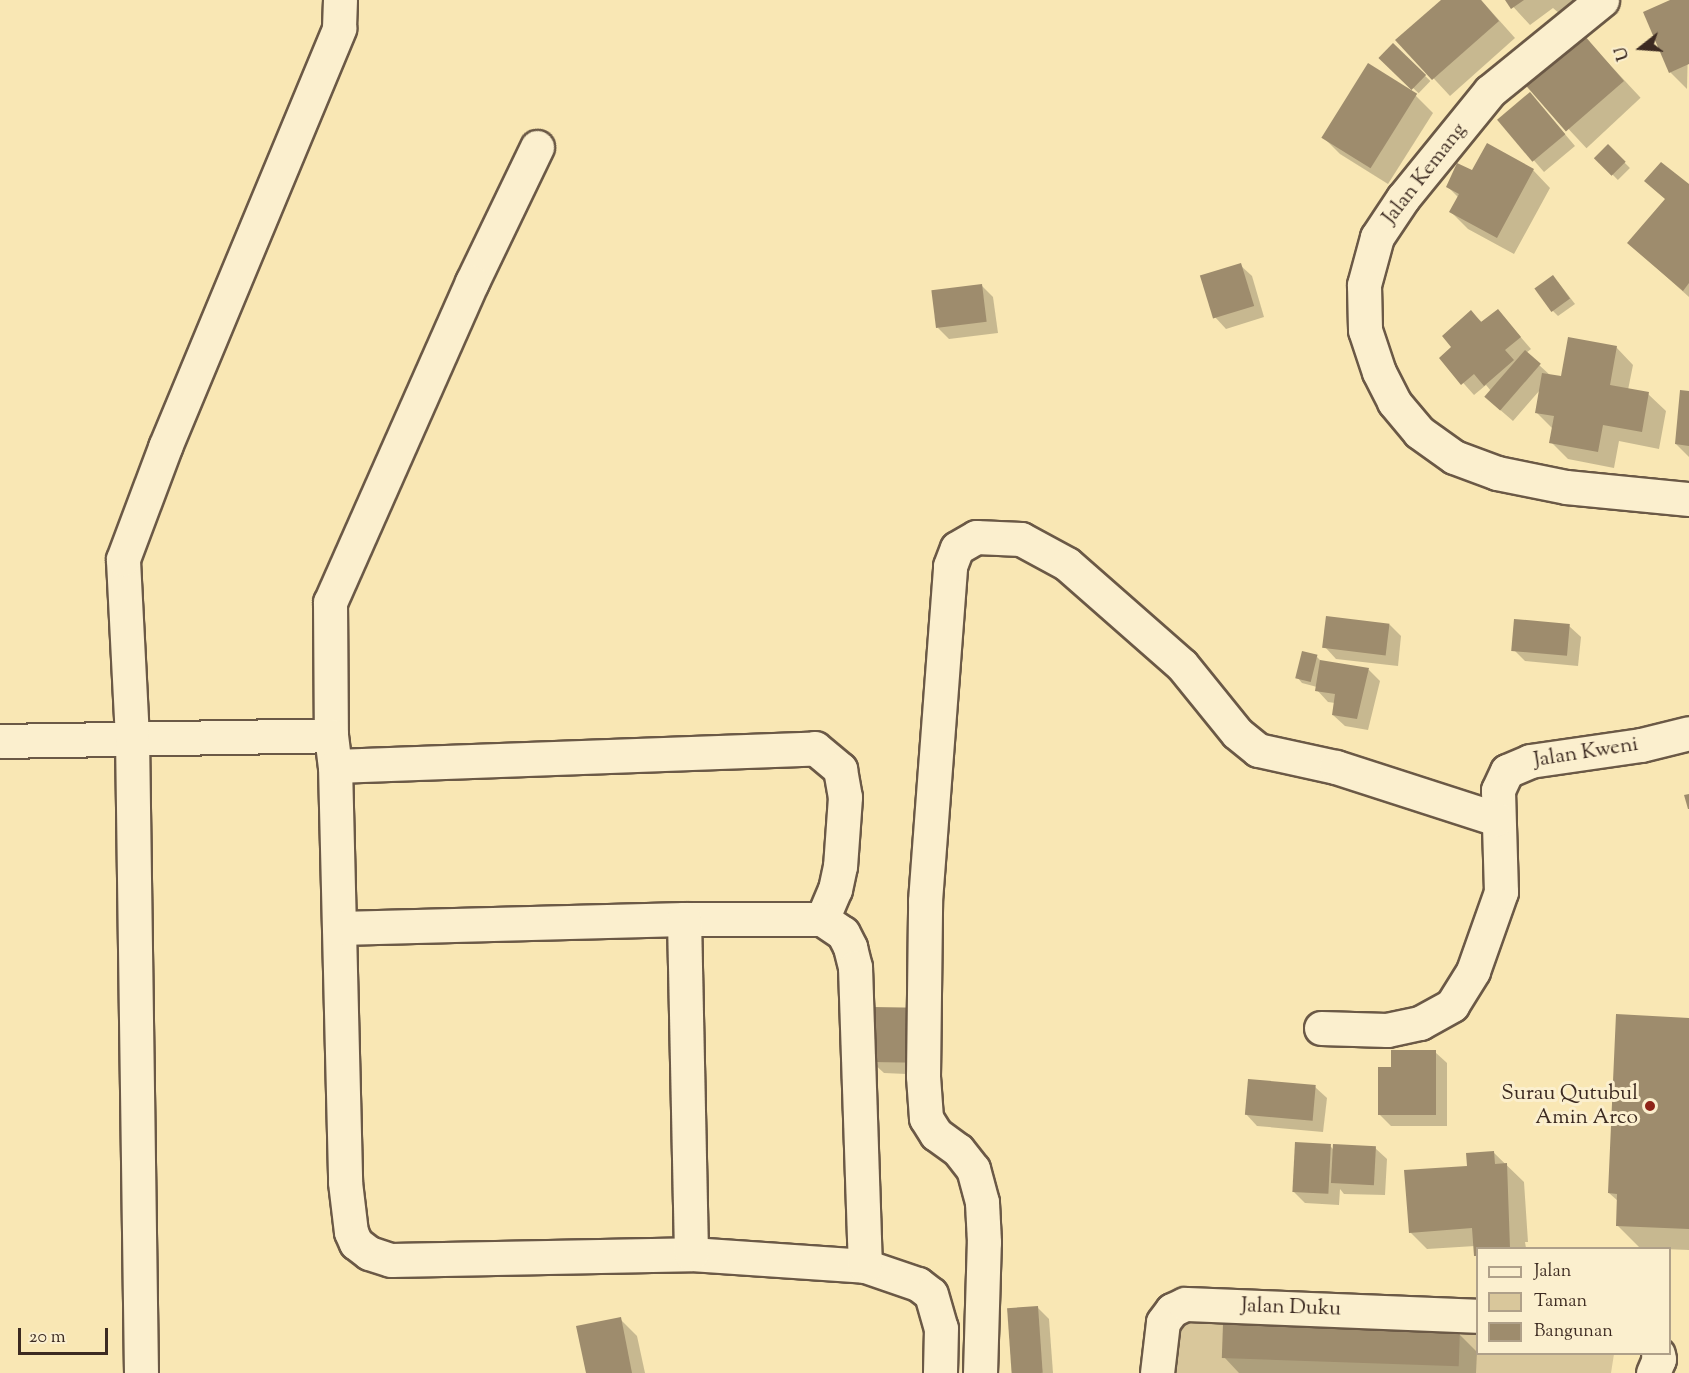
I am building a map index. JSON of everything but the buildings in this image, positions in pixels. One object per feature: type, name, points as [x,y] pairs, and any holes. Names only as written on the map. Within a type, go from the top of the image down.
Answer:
[{"type":"street","points":[[141,1373],[132,738],[123,559],[170,436],[339,28],[340,0]]},
{"type":"street","name":"Jalan Kemang","points":[[1602,0],[1490,92],[1403,198],[1377,237],[1364,285],[1365,330],[1379,372],[1394,402],[1419,432],[1454,457],[1497,473],[1566,487],[1689,499]]},
{"type":"street","points":[[537,147],[472,282],[330,602],[345,1182],[351,1232],[356,1243],[369,1253],[391,1260],[691,1254],[865,1266],[918,1284],[931,1294],[942,1328],[940,1373]]},
{"type":"street","points":[[981,1373],[984,1242],[982,1203],[973,1169],[958,1150],[936,1134],[926,1118],[923,1076],[926,889],[950,566],[957,548],[976,537],[1021,539],[1067,564],[1182,665],[1237,733],[1258,750],[1287,759],[1336,767],[1497,819]]},
{"type":"street","name":"Jalan Kweni","points":[[1322,1028],[1387,1030],[1420,1023],[1452,1005],[1473,972],[1502,892],[1497,819],[1500,782],[1512,768],[1530,761],[1641,746],[1689,733]]},
{"type":"street","points":[[0,741],[132,738],[333,751],[815,748],[840,769],[845,797],[835,889],[822,919]]},
{"type":"street","points":[[339,928],[684,919],[822,919],[843,933],[850,947],[855,967],[865,1266]]},
{"type":"street","points":[[684,919],[691,1254]]},
{"type":"street","name":"Jalan Duku","points":[[1156,1373],[1163,1322],[1172,1310],[1185,1304],[1476,1316]]},
{"type":"street","points":[[1653,1373],[1658,1355]]},
{"type":"green space","points":[[1476,1309],[1476,1355],[1614,1355],[1611,1373],[1171,1373],[1172,1318]]},
{"type":"place","name":"Surau Qutubul Amin Arco","points":[[1650,1106]]}]
